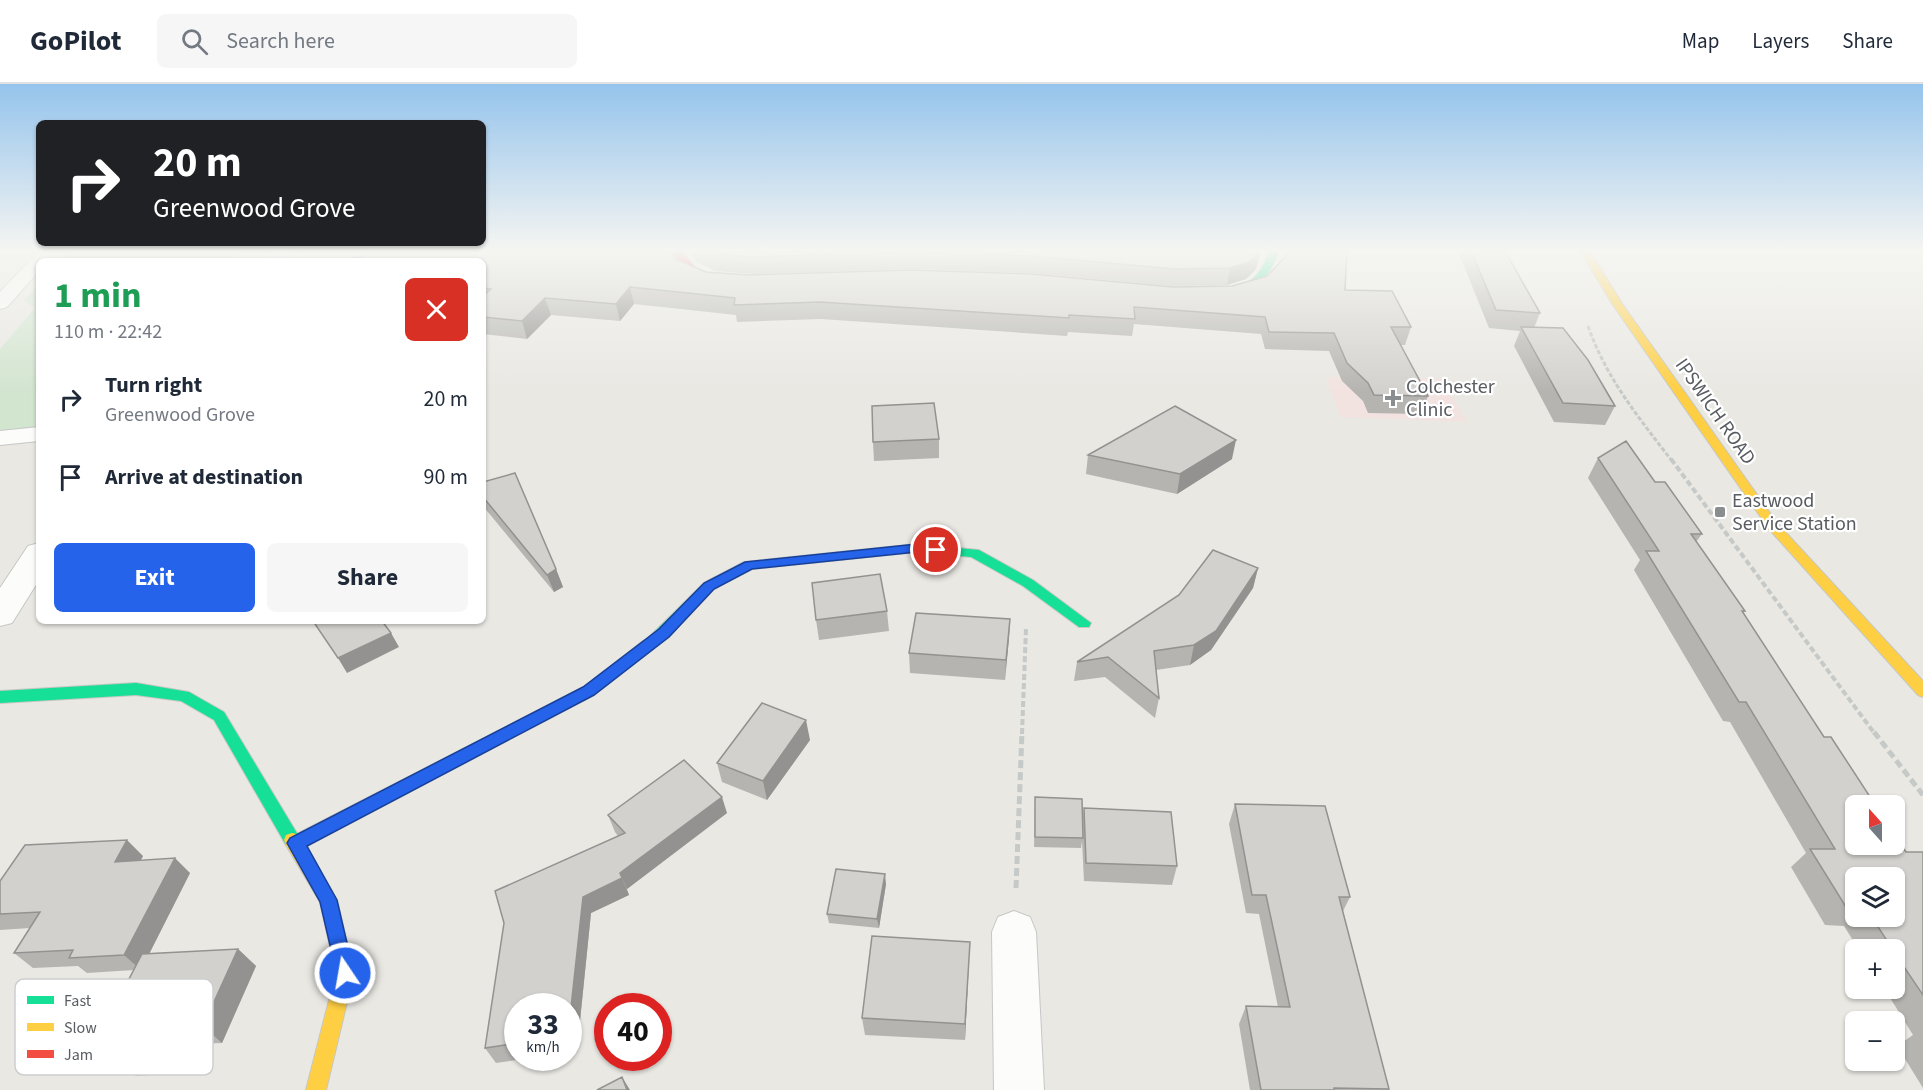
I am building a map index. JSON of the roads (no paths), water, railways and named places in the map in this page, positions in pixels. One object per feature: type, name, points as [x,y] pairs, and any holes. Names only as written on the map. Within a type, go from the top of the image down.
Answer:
[{"type":"street","name":"IPSWICH ROAD","points":[[1614,298],[1773,526],[1923,691]]},
{"type":"street","points":[[296,843],[589,691],[664,633],[709,586],[749,565],[917,548],[974,553],[1028,583],[1084,623]]},
{"type":"street","points":[[0,614],[36,559]]},
{"type":"street","points":[[0,696],[135,689],[184,696],[219,716],[328,900],[345,973],[316,1090]]},
{"type":"street","points":[[1014,932],[1019,1090]]},
{"type":"lane","points":[[0,438],[36,434]]},
{"type":"place","name":"Colchester Clinic","points":[[1393,398]]},
{"type":"place","name":"Eastwood Service Station","points":[[1720,512]]}]
